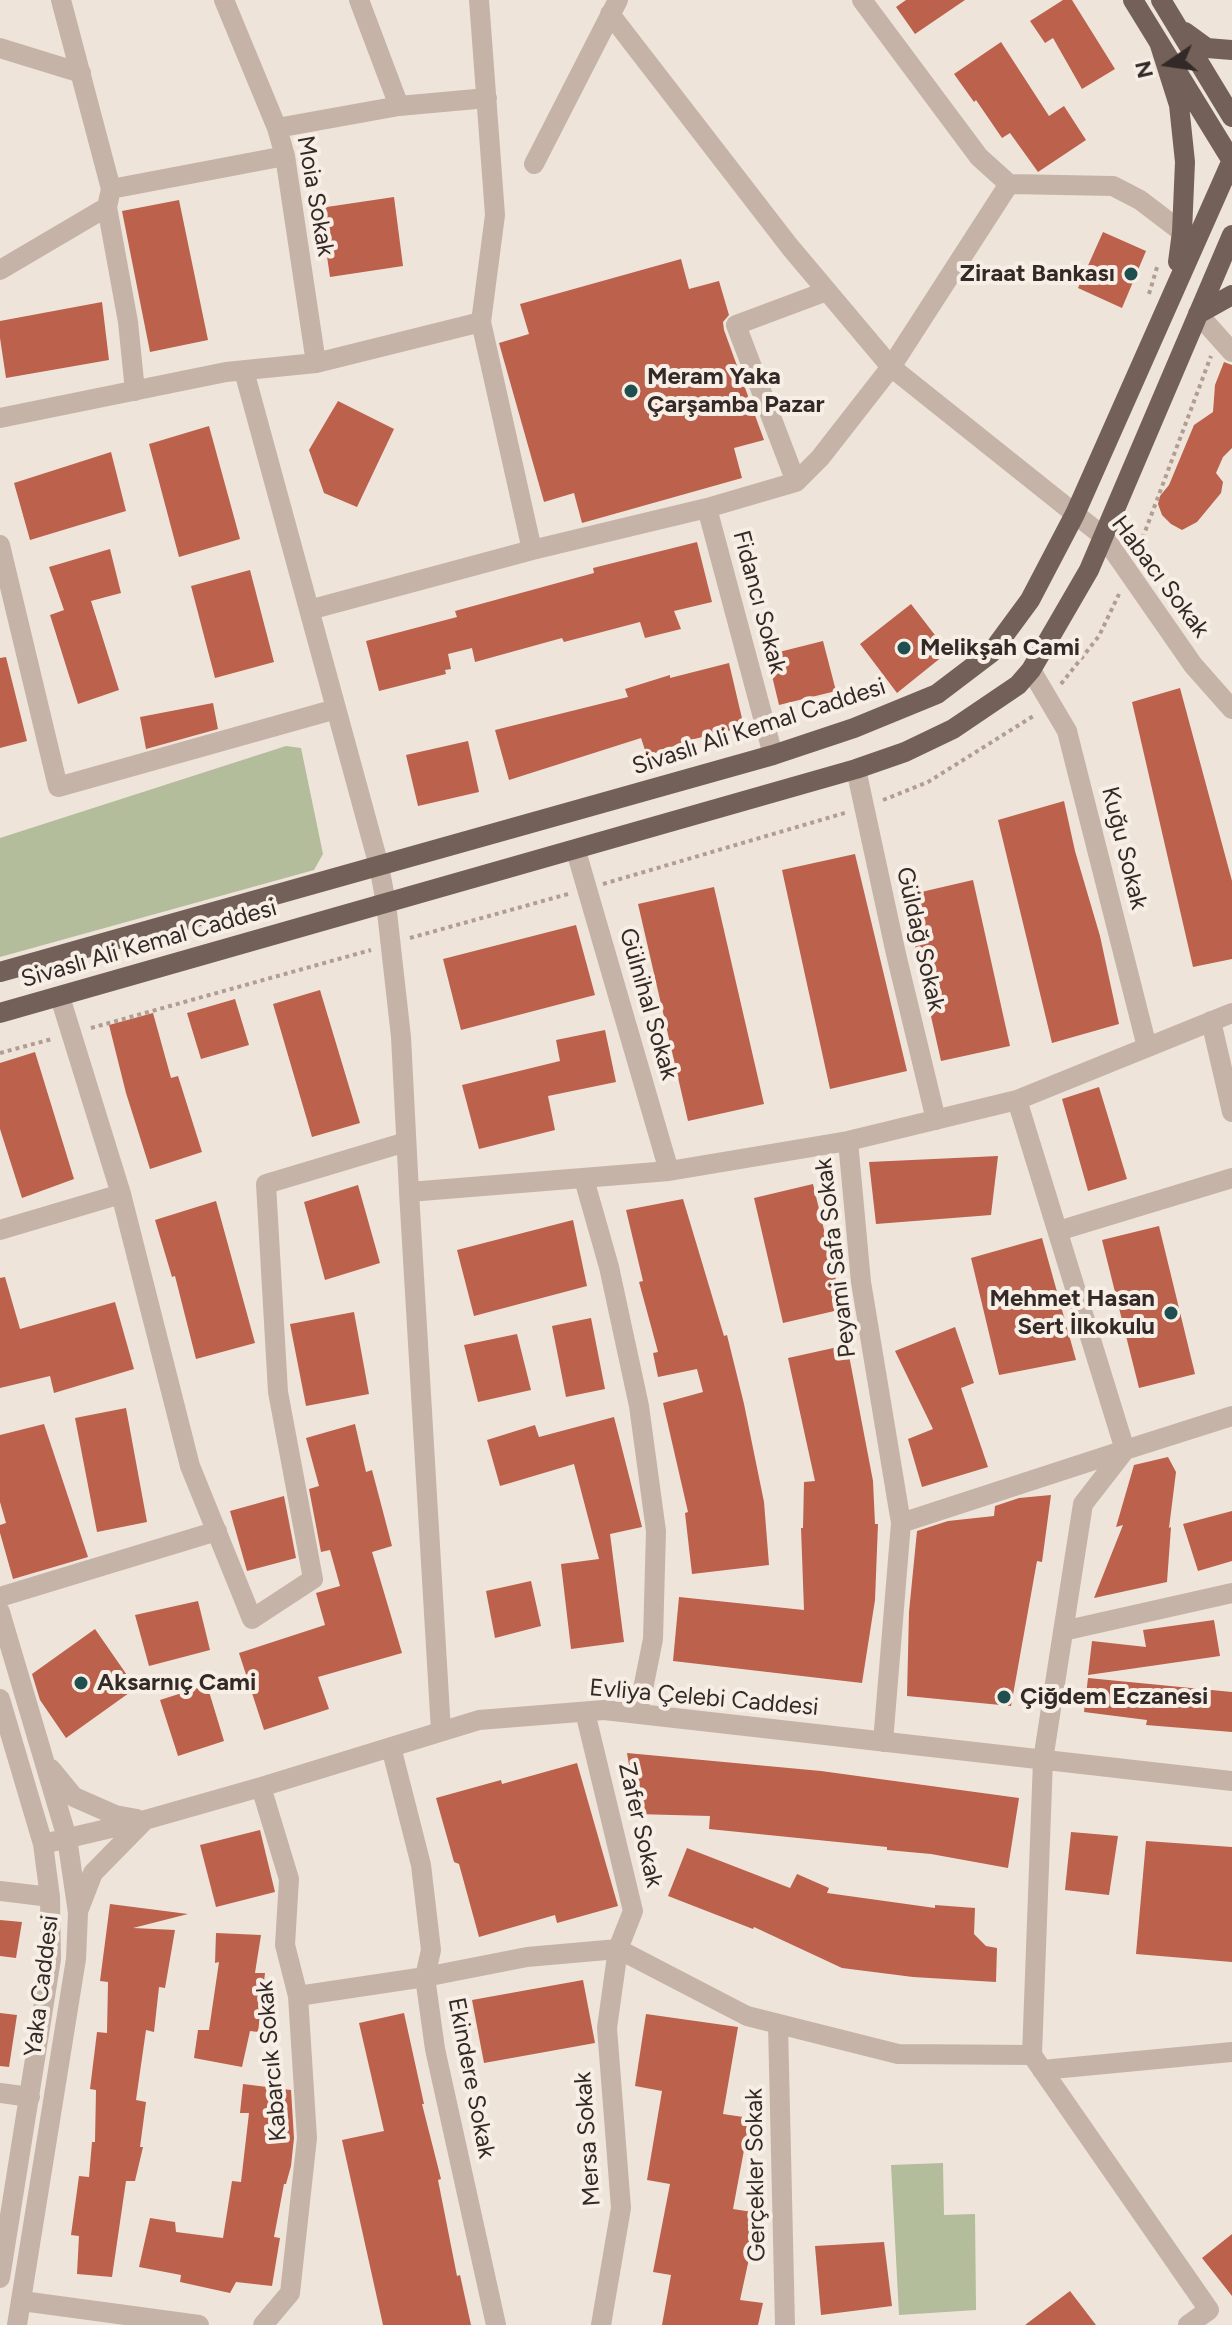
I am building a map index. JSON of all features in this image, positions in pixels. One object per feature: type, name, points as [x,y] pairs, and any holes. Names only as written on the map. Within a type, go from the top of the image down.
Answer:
[{"type":"main road","points":[[1133,0],[1232,160]]},
{"type":"main road","points":[[1161,0],[1232,117]]},
{"type":"main road","points":[[1177,27],[1207,48],[1232,50]]},
{"type":"main road","points":[[1159,42],[1179,105],[1185,162],[1182,232],[1174,287]]},
{"type":"main road","name":"Sivaslı Ali Kemal Caddesi","points":[[0,972],[773,755],[854,728],[937,694],[991,653],[1030,600],[1075,514],[1232,160]]},
{"type":"main road","name":"Sivaslı Ali Kemal Caddesi","points":[[0,1013],[856,769],[905,752],[953,729],[1018,685],[1031,670],[1089,570],[1232,235]]},
{"type":"main road","points":[[1198,314],[1232,295]]},
{"type":"street","points":[[61,0],[109,198],[135,391]]},
{"type":"street","name":"Moia Sokak","points":[[224,0],[277,128],[285,156],[316,363]]},
{"type":"street","points":[[359,0],[399,106]]},
{"type":"street","points":[[479,0],[495,215],[481,322],[532,550]]},
{"type":"street","points":[[862,0],[979,157],[1009,184],[1113,186],[1140,200],[1182,232]]},
{"type":"street","points":[[534,164],[614,7]]},
{"type":"street","name":"Habacı Sokak","points":[[614,7],[827,291],[891,367],[1104,537],[1193,665],[1232,709]]},
{"type":"street","points":[[0,48],[81,73]]},
{"type":"street","points":[[277,128],[399,106],[487,98]]},
{"type":"street","points":[[0,270],[109,198],[285,156]]},
{"type":"street","points":[[309,610],[532,550],[707,508],[796,482],[820,458],[891,367],[1009,184]]},
{"type":"street","points":[[796,482],[736,325],[827,291]]},
{"type":"street","points":[[1198,314],[1232,352]]},
{"type":"street","points":[[0,418],[244,371],[316,363],[481,322]]},
{"type":"street","points":[[244,371],[379,866],[386,903],[401,1037],[441,1731]]},
{"type":"street","name":"Fidancı Sokak","points":[[707,508],[773,755]]},
{"type":"street","points":[[0,545],[58,787],[336,709]]},
{"type":"street","name":"Kuğu Sokak","points":[[1031,670],[1067,731],[1147,1047]]},
{"type":"street","name":"Güldağ Sokak","points":[[856,769],[936,1120]]},
{"type":"street","name":"Gülnihal Sokak","points":[[576,851],[669,1171]]},
{"type":"street","points":[[60,997],[121,1194],[190,1466],[252,1619],[313,1579],[278,1392],[266,1184],[406,1142]]},
{"type":"street","name":"Peyami Safa Sokak","points":[[883,1742],[901,1523],[861,1282],[848,1141],[1017,1100],[1232,1013]]},
{"type":"street","points":[[1211,1021],[1232,1112]]},
{"type":"street","points":[[1017,1100],[1125,1450]]},
{"type":"street","points":[[409,1192],[669,1171],[848,1141]]},
{"type":"street","points":[[1058,1231],[1232,1178]]},
{"type":"street","points":[[584,1179],[609,1267],[639,1406],[656,1531],[653,1639],[638,1714]]},
{"type":"street","points":[[0,1230],[121,1194]]},
{"type":"street","points":[[901,1523],[1232,1416]]},
{"type":"street","points":[[1125,1450],[1083,1504],[1043,1760],[1037,2062],[1216,2318],[1188,2325]]},
{"type":"street","points":[[0,1597],[217,1531]]},
{"type":"street","points":[[1063,1631],[1232,1593]]},
{"type":"street","name":"Yaka Caddesi","points":[[0,1612],[67,1838],[78,1913],[76,1959],[17,2325]]},
{"type":"street","name":"Yaka Caddesi","points":[[0,1699],[7,1742],[43,1844],[50,1897],[51,1959],[0,2278]]},
{"type":"street","name":"Evliya Çelebi Caddesi","points":[[43,1844],[145,1820],[479,1720],[604,1710],[1232,1781]]},
{"type":"street","name":"Zafer Sokak","points":[[585,1712],[633,1911],[618,1949]]},
{"type":"street","name":"Ekindere Sokak","points":[[391,1747],[421,1865],[431,1950],[425,1977],[435,2049],[496,2325]]},
{"type":"street","points":[[43,1760],[74,1797],[115,1815],[145,1820]]},
{"type":"street","name":"Kabarcık Sokak","points":[[261,1787],[289,1879],[285,1945],[298,1996],[307,2138],[290,2293],[263,2325]]},
{"type":"street","points":[[78,1913],[93,1873],[145,1820]]},
{"type":"street","points":[[0,1891],[50,1897]]},
{"type":"street","points":[[298,1996],[425,1977],[527,1957],[618,1949],[747,2016],[898,2054],[1037,2062],[1232,2052]]},
{"type":"street","name":"Mersa Sokak","points":[[601,2325],[621,2208],[607,2028],[618,1949]]},
{"type":"street","name":"Gerçekler Sokak","points":[[778,2024],[785,2325]]},
{"type":"street","points":[[0,2093],[30,2097]]},
{"type":"street","points":[[22,2301],[199,2325]]},
{"type":"path","points":[[1145,306],[1158,268],[1159,255]]},
{"type":"green space","points":[[286,746],[301,748],[323,854],[314,870],[0,957],[0,838]]},
{"type":"green space","points":[[943,2163],[944,2215],[975,2214],[976,2310],[899,2315],[891,2165]]},
{"type":"building","points":[[906,0],[965,0],[915,34],[896,7]]},
{"type":"building","points":[[1063,0],[1072,0],[1115,69],[1082,89],[1053,38],[1045,43],[1030,21]]},
{"type":"building","points":[[1001,42],[1049,116],[1064,106],[1086,140],[1038,172],[1010,133],[1002,138],[954,74]]},
{"type":"building","points":[[394,197],[403,266],[330,277],[320,208]]},
{"type":"building","points":[[179,200],[208,340],[150,352],[122,211]]},
{"type":"building","points":[[1103,232],[1146,251],[1122,308],[1078,288]]},
{"type":"building","name":"Meram Yaka Çarşamba Pazar","points":[[681,259],[689,289],[719,281],[729,315],[723,322],[724,330],[764,440],[734,448],[742,478],[582,523],[574,493],[544,502],[499,343],[529,334],[520,304]]},
{"type":"building","points":[[102,302],[109,360],[6,378],[0,321]]},
{"type":"building","points":[[1224,362],[1232,365],[1232,448],[1223,457],[1216,473],[1223,482],[1221,493],[1197,522],[1182,530],[1162,515],[1158,504],[1160,496],[1169,485],[1194,425],[1213,412],[1215,385]]},
{"type":"building","points":[[338,401],[394,429],[357,507],[324,493],[309,450]]},
{"type":"building","points":[[209,426],[240,539],[179,557],[149,444]]},
{"type":"building","points":[[111,452],[126,511],[30,540],[14,483]]},
{"type":"building","points":[[697,542],[712,602],[674,611],[681,629],[645,638],[640,622],[564,642],[562,638],[475,662],[472,648],[448,654],[451,669],[445,670],[446,674],[379,691],[366,641],[457,617],[455,611],[594,573],[593,568]]},
{"type":"building","points":[[110,549],[121,593],[91,601],[119,690],[78,704],[50,615],[64,610],[49,567]]},
{"type":"building","points":[[250,570],[274,662],[215,678],[191,586]]},
{"type":"building","name":"Melikşah Cami","points":[[911,604],[948,652],[897,693],[860,644]]},
{"type":"building","points":[[823,641],[836,691],[779,705],[767,655]]},
{"type":"building","points":[[6,657],[27,741],[0,748],[0,658]]},
{"type":"building","points":[[729,663],[744,727],[690,740],[647,756],[641,738],[509,780],[495,730],[628,697],[625,689],[670,675],[670,678]]},
{"type":"building","points":[[1180,688],[1232,881],[1232,959],[1193,967],[1132,702]]},
{"type":"building","points":[[213,703],[218,729],[146,749],[140,717]]},
{"type":"building","points":[[468,741],[479,792],[418,806],[406,755]]},
{"type":"building","points":[[1064,801],[1100,936],[1119,1024],[1052,1043],[998,820]]},
{"type":"building","points":[[855,854],[907,1071],[830,1089],[782,870]]},
{"type":"building","points":[[973,880],[1010,1046],[941,1061],[904,896]]},
{"type":"building","points":[[714,887],[764,1104],[688,1121],[638,904]]},
{"type":"building","points":[[576,925],[595,995],[461,1030],[443,959]]},
{"type":"building","points":[[320,990],[360,1123],[312,1137],[273,1004]]},
{"type":"building","points":[[235,999],[249,1045],[201,1059],[187,1013]]},
{"type":"building","points":[[153,1013],[171,1078],[178,1076],[202,1152],[150,1169],[109,1025]]},
{"type":"building","points":[[605,1030],[616,1082],[548,1096],[555,1130],[479,1149],[462,1085],[560,1061],[556,1040]]},
{"type":"building","points":[[35,1052],[74,1179],[22,1198],[0,1129],[0,1063]]},
{"type":"building","points":[[1099,1087],[1127,1179],[1088,1191],[1062,1099]]},
{"type":"building","points":[[998,1156],[991,1215],[876,1224],[869,1162]]},
{"type":"building","points":[[813,1184],[843,1309],[783,1323],[754,1198]]},
{"type":"building","points":[[358,1185],[380,1263],[325,1280],[304,1202]]},
{"type":"building","points":[[683,1199],[724,1336],[727,1335],[744,1404],[764,1502],[769,1565],[692,1574],[685,1513],[688,1512],[663,1403],[703,1392],[697,1369],[658,1377],[653,1353],[658,1352],[639,1282],[643,1281],[626,1210]]},
{"type":"building","points":[[216,1201],[255,1343],[196,1359],[175,1276],[172,1277],[155,1220]]},
{"type":"building","points":[[573,1220],[587,1286],[474,1316],[457,1250]]},
{"type":"building","points":[[1159,1226],[1195,1374],[1139,1388],[1102,1240]]},
{"type":"building","points":[[1042,1238],[1076,1360],[999,1375],[971,1258]]},
{"type":"building","points":[[5,1277],[20,1329],[115,1302],[134,1369],[54,1393],[50,1376],[0,1388],[0,1278]]},
{"type":"building","points":[[354,1312],[369,1394],[306,1406],[290,1324]]},
{"type":"building","points":[[591,1318],[605,1389],[566,1397],[552,1326]]},
{"type":"building","points":[[955,1327],[974,1383],[961,1388],[988,1467],[922,1487],[908,1439],[933,1429],[895,1351]]},
{"type":"building","points":[[517,1334],[531,1390],[478,1402],[464,1345]]},
{"type":"building","points":[[847,1345],[873,1481],[875,1524],[878,1524],[875,1600],[862,1683],[673,1661],[679,1597],[804,1610],[801,1528],[804,1482],[815,1481],[788,1358]]},
{"type":"building","points":[[126,1408],[147,1522],[97,1532],[75,1418]]},
{"type":"building","points":[[614,1417],[642,1527],[610,1534],[624,1642],[571,1649],[561,1564],[599,1559],[574,1464],[500,1486],[487,1440],[535,1425],[539,1437]]},
{"type":"building","points":[[44,1424],[88,1557],[13,1579],[0,1533],[0,1525],[6,1523],[0,1502],[0,1435]]},
{"type":"building","points":[[355,1424],[366,1472],[372,1470],[392,1546],[372,1552],[402,1653],[318,1677],[329,1709],[264,1730],[239,1653],[325,1625],[316,1593],[340,1586],[330,1550],[321,1552],[309,1489],[319,1486],[306,1438]]},
{"type":"building","points":[[1168,1457],[1176,1472],[1169,1528],[1167,1582],[1094,1598],[1123,1525],[1116,1527],[1134,1465]]},
{"type":"building","points":[[1051,1495],[1042,1562],[1037,1561],[1011,1706],[907,1696],[909,1612],[917,1531],[948,1521],[994,1516],[995,1506],[1019,1498]]},
{"type":"building","points":[[284,1496],[296,1558],[247,1571],[230,1511]]},
{"type":"building","points":[[1232,1511],[1232,1561],[1198,1571],[1183,1524]]},
{"type":"building","points":[[531,1581],[541,1626],[495,1638],[486,1591]]},
{"type":"building","points":[[198,1601],[210,1650],[149,1666],[135,1615]]},
{"type":"building","points":[[1214,1620],[1220,1656],[1088,1675],[1092,1641],[1146,1647],[1143,1630]]},
{"type":"building","name":"Aksarnıç Cami","points":[[95,1629],[136,1688],[66,1738],[40,1700],[32,1674]]},
{"type":"building","points":[[1088,1678],[1232,1692],[1232,1732],[1146,1725],[1147,1720],[1084,1712]]},
{"type":"building","points":[[207,1685],[224,1741],[178,1756],[160,1700]]},
{"type":"building","points":[[627,1753],[821,1771],[1019,1798],[1008,1868],[931,1854],[887,1850],[887,1847],[709,1829],[710,1816],[635,1814],[637,1775],[630,1771]]},
{"type":"building","points":[[577,1763],[618,1906],[557,1923],[555,1915],[479,1937],[459,1864],[454,1862],[436,1798]]},
{"type":"building","points":[[260,1830],[275,1892],[216,1907],[200,1845]]},
{"type":"building","points":[[1071,1832],[1118,1836],[1109,1895],[1065,1890]]},
{"type":"building","points":[[1146,1841],[1232,1847],[1232,1962],[1136,1954]]},
{"type":"building","points":[[687,1848],[790,1888],[797,1874],[829,1888],[827,1893],[935,1908],[935,1905],[975,1908],[974,1934],[986,1946],[997,1948],[996,1982],[913,1977],[842,1968],[754,1927],[668,1896]]},
{"type":"building","points":[[110,1904],[188,1914],[133,1928],[175,1930],[165,1988],[159,1987],[154,2032],[146,2030],[136,2100],[146,2102],[140,2147],[143,2147],[135,2181],[126,2181],[112,2277],[77,2274],[79,2236],[71,2235],[79,2176],[89,2177],[92,2142],[95,2142],[96,2090],[90,2089],[97,2032],[107,2033],[108,1982],[100,1981]]},
{"type":"building","points":[[0,1920],[22,1922],[16,1958],[0,1956]]},
{"type":"building","points":[[216,1933],[261,1935],[255,1973],[265,1973],[258,2032],[250,2031],[242,2067],[194,2058],[198,2030],[209,2030],[219,1962],[215,1963]]},
{"type":"building","points":[[583,1980],[595,2043],[484,2063],[472,2000]]},
{"type":"building","points":[[0,2013],[17,2015],[9,2067],[0,2066]]},
{"type":"building","points":[[404,2013],[441,2179],[438,2180],[457,2276],[460,2275],[471,2325],[383,2325],[342,2140],[384,2131],[359,2023]]},
{"type":"building","points":[[646,2014],[738,2027],[723,2114],[750,2118],[733,2209],[759,2213],[740,2300],[763,2303],[758,2325],[662,2325],[671,2275],[653,2272],[670,2184],[647,2180],[662,2091],[635,2086]]},
{"type":"building","points":[[243,2084],[291,2090],[294,2138],[291,2166],[284,2184],[274,2237],[280,2238],[272,2286],[236,2282],[230,2293],[180,2282],[181,2275],[139,2267],[150,2218],[175,2222],[176,2232],[223,2238],[232,2181],[241,2182],[249,2113],[240,2113]]},
{"type":"building","points":[[1232,2234],[1232,2296],[1202,2258]]},
{"type":"building","points":[[884,2242],[892,2306],[821,2315],[815,2246]]},
{"type":"building","points":[[1070,2291],[1096,2325],[1025,2325]]},
{"type":"place","name":"Ziraat Bankası","points":[[1131,274]]},
{"type":"place","name":"Meram Yaka Çarşamba Pazar","points":[[631,391]]},
{"type":"place","name":"Melikşah Cami","points":[[904,648]]},
{"type":"place","name":"Mehmet Hasan Sert İlkokulu","points":[[1171,1313]]},
{"type":"place","name":"Aksarnıç Cami","points":[[81,1683]]},
{"type":"place","name":"Çiğdem Eczanesi","points":[[1004,1697]]}]
